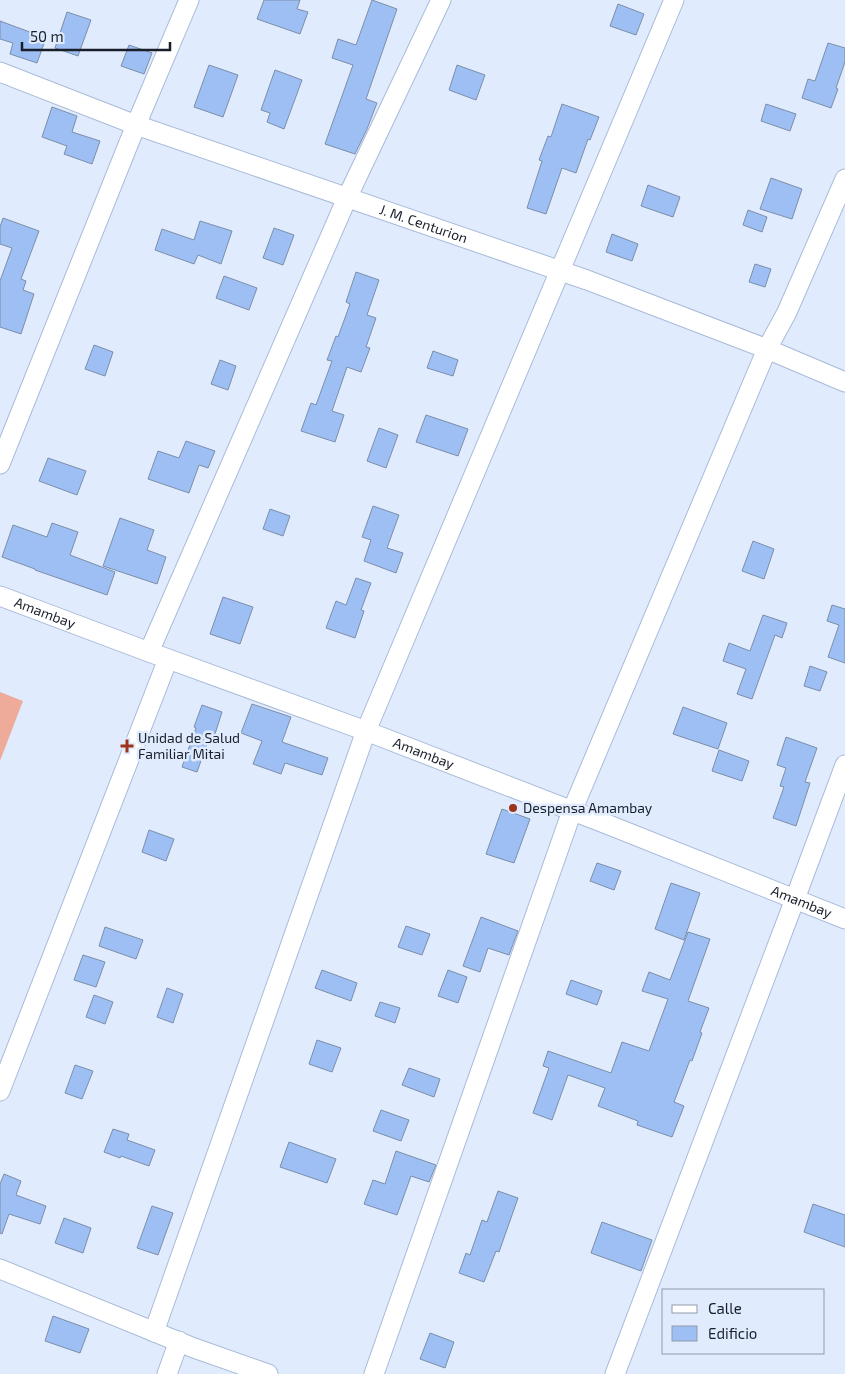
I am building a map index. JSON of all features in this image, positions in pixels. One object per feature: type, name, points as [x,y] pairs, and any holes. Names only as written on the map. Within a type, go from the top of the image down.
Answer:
[{"type":"street","points":[[0,464],[136,125],[189,0]]},
{"type":"street","points":[[149,652],[347,198],[440,0]]},
{"type":"street","points":[[154,1332],[366,731],[674,0]]},
{"type":"street","name":"J. M. Centurion","points":[[0,72],[136,125],[560,272],[767,349],[845,382]]},
{"type":"street","points":[[374,1374],[572,811],[767,349],[787,312],[845,179]]},
{"type":"street","name":"Amambay","points":[[0,596],[366,731],[845,919]]},
{"type":"street","points":[[0,1091],[168,659]]},
{"type":"street","points":[[615,1374],[845,765]]},
{"type":"street","points":[[0,1269],[194,1348],[268,1374]]},
{"type":"street","points":[[167,1374],[179,1341]]},
{"type":"shaded area","points":[[0,692],[23,701],[0,761]]},
{"type":"building","points":[[264,0],[300,0],[297,9],[308,12],[300,34],[257,19]]},
{"type":"building","points":[[372,0],[397,9],[366,99],[377,103],[355,154],[325,144],[353,65],[332,58],[338,39],[356,45]]},
{"type":"building","points":[[618,4],[644,14],[636,35],[610,26]]},
{"type":"building","points":[[67,12],[91,20],[78,56],[55,48]]},
{"type":"building","points":[[0,21],[46,38],[37,63],[10,54],[13,43],[0,39]]},
{"type":"building","points":[[828,43],[845,48],[845,62],[831,108],[802,98],[808,79],[815,81]]},
{"type":"building","points":[[129,45],[152,53],[144,74],[121,66]]},
{"type":"building","points":[[209,65],[238,75],[223,117],[194,107]]},
{"type":"building","points":[[457,65],[485,75],[476,100],[449,90]]},
{"type":"building","points":[[275,70],[302,80],[284,129],[267,122],[270,113],[261,110]]},
{"type":"building","points":[[562,104],[599,117],[590,140],[588,139],[576,173],[562,168],[546,214],[527,208],[542,161],[539,160],[548,136],[551,137]]},
{"type":"building","points":[[766,104],[796,114],[790,131],[761,121]]},
{"type":"building","points":[[52,107],[77,116],[72,132],[100,141],[92,164],[64,154],[67,146],[42,137]]},
{"type":"building","points":[[771,178],[802,189],[792,219],[760,209]]},
{"type":"building","points":[[648,185],[680,197],[673,217],[641,206]]},
{"type":"building","points":[[748,210],[767,217],[762,232],[743,225]]},
{"type":"building","points":[[3,218],[39,231],[21,279],[26,281],[23,290],[34,294],[21,334],[0,327],[0,281],[12,248],[0,244],[0,227]]},
{"type":"building","points":[[200,221],[232,231],[221,264],[198,255],[194,264],[155,250],[162,229],[194,240]]},
{"type":"building","points":[[274,228],[294,235],[283,265],[263,258]]},
{"type":"building","points":[[612,234],[638,244],[632,261],[606,252]]},
{"type":"building","points":[[755,264],[771,269],[765,287],[749,282]]},
{"type":"building","points":[[356,272],[379,280],[367,315],[376,318],[366,347],[370,348],[361,372],[347,367],[332,411],[344,415],[335,442],[301,431],[311,403],[316,405],[332,361],[327,360],[350,304],[346,302]]},
{"type":"building","points":[[224,276],[257,288],[249,310],[216,298]]},
{"type":"building","points":[[94,345],[113,352],[105,376],[85,369]]},
{"type":"building","points":[[433,351],[458,360],[453,376],[427,368]]},
{"type":"building","points":[[220,360],[236,366],[228,390],[211,384]]},
{"type":"building","points":[[426,415],[468,429],[458,456],[416,442]]},
{"type":"building","points":[[379,428],[398,435],[386,468],[367,461]]},
{"type":"building","points":[[186,441],[215,451],[208,468],[199,465],[189,493],[148,479],[158,451],[179,458]]},
{"type":"building","points":[[48,458],[86,471],[77,495],[39,481]]},
{"type":"building","points":[[373,506],[399,515],[387,548],[403,553],[396,573],[364,561],[371,540],[362,537]]},
{"type":"building","points":[[270,509],[290,516],[283,536],[263,529]]},
{"type":"building","points":[[120,518],[154,530],[147,550],[166,557],[157,584],[103,566]]},
{"type":"building","points":[[52,523],[78,532],[70,555],[115,572],[107,595],[2,557],[13,525],[47,537]]},
{"type":"building","points":[[753,541],[774,549],[764,579],[742,571]]},
{"type":"building","points":[[356,578],[371,583],[361,610],[364,611],[355,638],[326,628],[336,601],[346,605]]},
{"type":"building","points":[[223,597],[253,607],[240,644],[210,634]]},
{"type":"building","points":[[832,605],[845,609],[845,663],[828,657],[839,625],[827,621]]},
{"type":"building","points":[[763,615],[787,623],[782,638],[775,635],[752,699],[737,694],[746,669],[723,661],[729,643],[750,651]]},
{"type":"building","points":[[810,666],[827,672],[820,691],[804,686]]},
{"type":"building","points":[[252,704],[291,717],[282,742],[328,758],[322,775],[285,763],[281,774],[253,764],[262,741],[241,733]]},
{"type":"building","points":[[202,705],[222,712],[215,734],[211,733],[197,772],[182,767]]},
{"type":"building","points":[[683,707],[727,723],[718,749],[673,734]]},
{"type":"building","points":[[786,737],[817,748],[805,782],[810,783],[796,826],[773,818],[784,787],[780,786],[786,768],[777,765]]},
{"type":"building","points":[[719,750],[749,761],[742,781],[712,771]]},
{"type":"building","points":[[502,809],[530,819],[514,863],[486,854]]},
{"type":"building","points":[[149,830],[174,839],[166,861],[142,852]]},
{"type":"building","points":[[597,863],[621,871],[614,890],[590,881]]},
{"type":"building","points":[[671,883],[700,893],[684,940],[655,929]]},
{"type":"building","points":[[481,917],[518,931],[509,955],[488,948],[480,972],[463,966]]},
{"type":"building","points":[[406,926],[430,934],[422,955],[398,947]]},
{"type":"building","points":[[105,927],[143,940],[136,959],[99,946]]},
{"type":"building","points":[[688,932],[710,939],[688,1001],[709,1008],[692,1061],[690,1060],[674,1102],[684,1106],[672,1137],[637,1125],[638,1121],[598,1106],[605,1088],[568,1075],[552,1120],[533,1113],[549,1068],[543,1066],[548,1051],[611,1073],[622,1042],[649,1051],[668,999],[642,991],[649,972],[670,980]]},
{"type":"building","points":[[83,955],[105,962],[96,987],[74,980]]},
{"type":"building","points":[[322,970],[357,983],[351,1001],[315,988]]},
{"type":"building","points":[[448,970],[467,977],[458,1003],[438,996]]},
{"type":"building","points":[[571,980],[602,991],[597,1005],[566,994]]},
{"type":"building","points":[[167,988],[183,994],[173,1023],[157,1017]]},
{"type":"building","points":[[94,995],[113,1002],[105,1024],[86,1017]]},
{"type":"building","points":[[380,1002],[400,1008],[395,1023],[375,1016]]},
{"type":"building","points":[[317,1040],[341,1048],[332,1072],[309,1064]]},
{"type":"building","points":[[75,1065],[93,1071],[82,1099],[65,1093]]},
{"type":"building","points":[[409,1068],[440,1079],[434,1097],[402,1085]]},
{"type":"building","points":[[381,1110],[409,1120],[401,1141],[373,1131]]},
{"type":"building","points":[[113,1129],[129,1134],[127,1140],[155,1150],[149,1166],[104,1152]]},
{"type":"building","points":[[289,1142],[336,1159],[327,1183],[280,1167]]},
{"type":"building","points":[[396,1151],[436,1165],[429,1182],[411,1176],[397,1215],[364,1204],[373,1180],[385,1184]]},
{"type":"building","points":[[4,1174],[21,1181],[16,1195],[46,1206],[40,1224],[9,1214],[2,1234],[0,1233],[0,1184]]},
{"type":"building","points":[[498,1191],[518,1198],[499,1252],[496,1251],[484,1282],[459,1273],[466,1253],[470,1255],[482,1220],[487,1222]]},
{"type":"building","points":[[813,1204],[845,1215],[845,1247],[804,1232]]},
{"type":"building","points":[[152,1206],[173,1213],[158,1255],[137,1248]]},
{"type":"building","points":[[64,1218],[91,1228],[83,1253],[55,1243]]},
{"type":"building","points":[[602,1222],[652,1240],[641,1271],[591,1253]]},
{"type":"building","points":[[53,1316],[89,1329],[80,1353],[45,1341]]},
{"type":"building","points":[[430,1333],[454,1342],[445,1368],[420,1359]]},
{"type":"place","name":"Unidad de Salud Familiar Mitai","points":[[127,746]]},
{"type":"place","name":"Despensa Amambay","points":[[513,808]]}]
